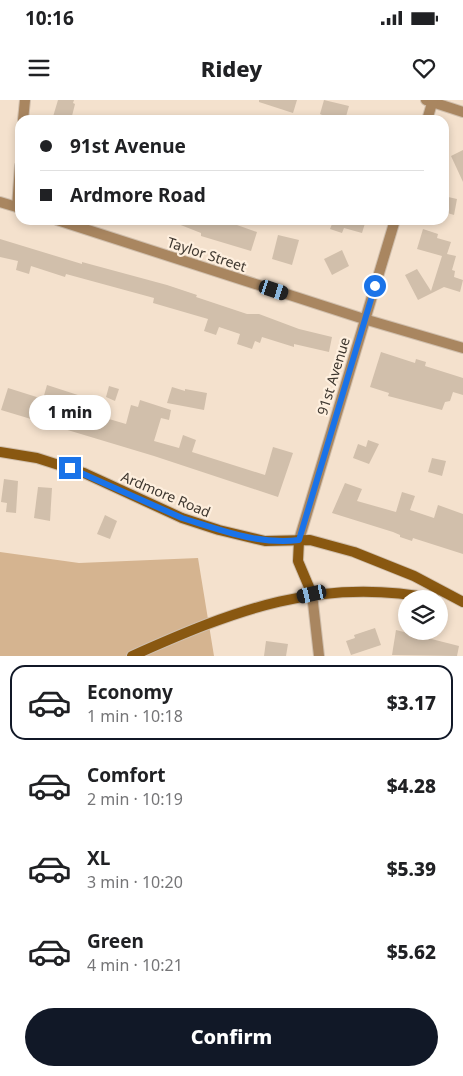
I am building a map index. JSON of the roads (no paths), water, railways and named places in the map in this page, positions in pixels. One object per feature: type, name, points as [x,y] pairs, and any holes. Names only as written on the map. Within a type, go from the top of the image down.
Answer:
[{"type":"street","points":[[24,115],[25,100]]},
{"type":"street","points":[[428,115],[431,101],[463,112]]},
{"type":"street","points":[[0,202],[15,207]]},
{"type":"street","name":"Taylor Street","points":[[73,225],[364,319],[463,348]]},
{"type":"street","name":"91st Avenue","points":[[299,540],[364,319],[394,225]]},
{"type":"street","name":"Ardmore Road","points":[[0,452],[37,458],[84,473],[182,518],[219,530],[280,542],[299,540],[320,542],[354,552],[414,576],[463,603]]},
{"type":"street","points":[[299,540],[298,561],[312,594],[319,656]]},
{"type":"street","points":[[132,656],[232,615],[312,594],[382,591],[398,593]]},
{"type":"street","points":[[448,601],[463,603]]}]
